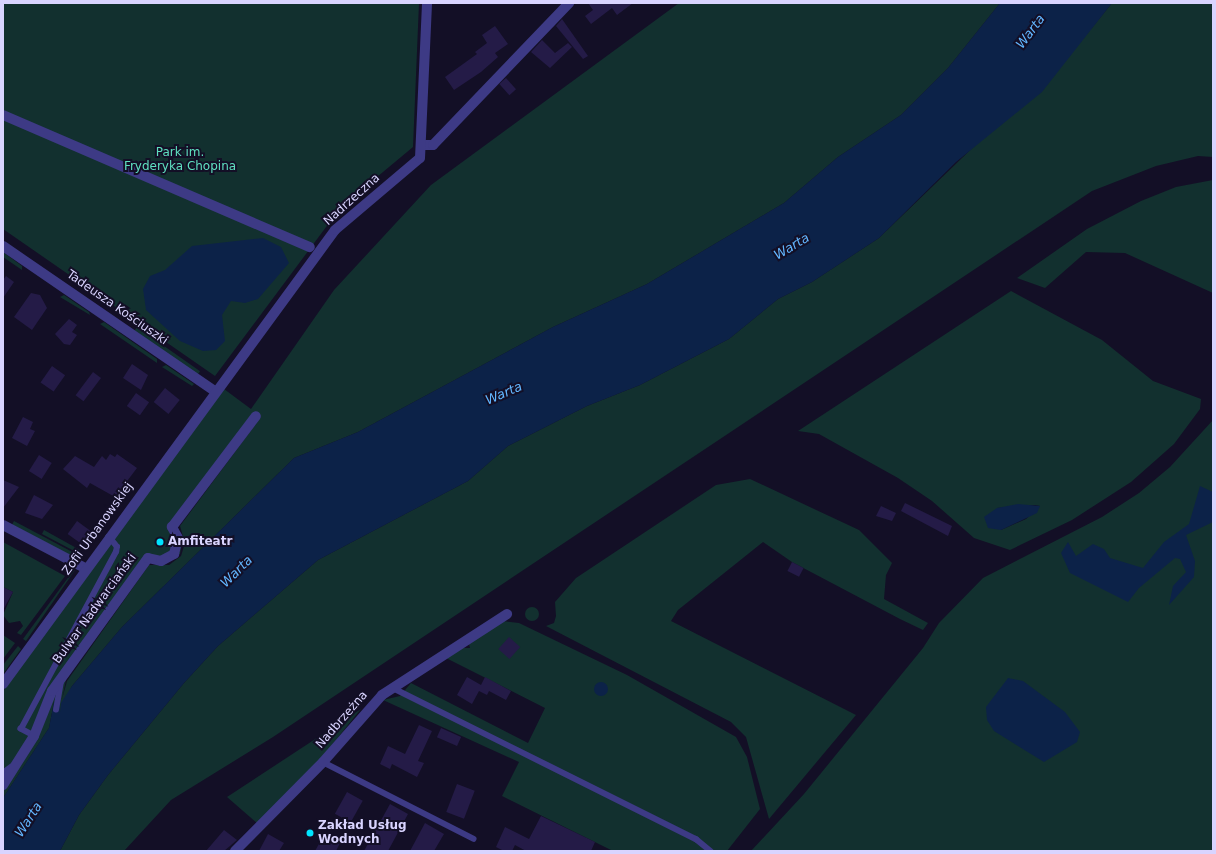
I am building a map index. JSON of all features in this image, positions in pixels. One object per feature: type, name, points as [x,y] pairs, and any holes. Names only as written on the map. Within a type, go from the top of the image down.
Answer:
[{"type":"street","name":"Nadrzeczna","points":[[216,392],[335,230],[420,158],[422,145],[427,3]]},
{"type":"street","points":[[422,145],[433,145],[569,3]]},
{"type":"street","points":[[3,115],[310,247]]},
{"type":"street","name":"Tadeusza Kościuszki","points":[[3,246],[216,392]]},
{"type":"street","name":"Zofii Urbanowskiej","points":[[3,684],[85,568],[216,392]]},
{"type":"street","name":"Bulwar Nadwarciański","points":[[3,785],[34,736],[62,677],[148,558],[161,561],[174,554],[178,538],[172,527],[256,416]]},
{"type":"street","points":[[3,526],[85,568]]},
{"type":"street","name":"Nadbrzeżna","points":[[235,851],[323,762],[373,703],[393,688],[507,614]]},
{"type":"lane","points":[[34,736],[21,729],[116,552],[117,547],[108,537]]},
{"type":"lane","points":[[56,710],[62,677]]},
{"type":"lane","points":[[393,688],[696,839],[711,851]]},
{"type":"lane","points":[[3,773],[19,760]]},
{"type":"lane","points":[[323,762],[474,839]]},
{"type":"green space","name":"Park im. Fryderyka Chopina","points":[[3,3],[419,3],[413,147],[341,207],[215,376],[3,229]]},
{"type":"green space","points":[[679,3],[1000,3],[948,68],[901,115],[838,157],[784,203],[647,284],[553,327],[358,432],[294,458],[122,627],[72,686],[60,713],[54,702],[49,728],[3,798],[3,691],[224,389],[251,409],[334,290],[431,185]],"holes":[[[261,417],[180,526],[185,543],[181,556],[169,565],[149,565],[67,681],[62,699],[66,680],[149,562],[166,564],[180,554],[183,538],[177,526]]]},
{"type":"green space","points":[[1112,3],[1213,3],[1213,157],[1198,156],[1156,166],[1092,191],[273,737],[171,800],[124,851],[60,851],[79,815],[108,775],[184,683],[218,646],[318,560],[468,481],[508,446],[587,406],[640,385],[729,339],[778,299],[812,282],[879,238],[1073,51]]},
{"type":"green space","points":[[1213,180],[1213,293],[1125,253],[1086,252],[1045,288],[1017,278],[1087,229],[1141,201],[1176,187]]},
{"type":"green space","points":[[3,252],[22,266],[22,270],[3,257]]},
{"type":"green space","points":[[1011,291],[1102,340],[1153,381],[1201,399],[1200,409],[1174,444],[1131,482],[1072,520],[1010,550],[974,538],[932,501],[898,478],[819,434],[798,431]],"holes":[[[1035,505],[1040,506],[1026,519],[1001,530],[997,508]]]},
{"type":"green space","points":[[64,295],[89,312],[90,315],[60,297]]},
{"type":"green space","points":[[104,322],[157,359],[157,363],[100,324]]},
{"type":"green space","points":[[137,327],[200,371],[197,376],[134,332]]},
{"type":"green space","points":[[166,365],[194,384],[192,386],[162,367]]},
{"type":"green space","points":[[1213,420],[1213,851],[751,851],[804,794],[923,648],[939,623],[983,578],[1102,517],[1139,493],[1170,467]]},
{"type":"green space","points":[[750,479],[859,530],[892,563],[886,575],[884,599],[928,623],[923,630],[900,619],[792,562],[763,542],[678,610],[671,621],[856,715],[769,819],[746,737],[731,722],[546,626],[554,623],[556,616],[555,602],[576,578],[716,485]]},
{"type":"green space","points":[[114,506],[117,508],[97,535],[93,533]]},
{"type":"green space","points":[[14,521],[78,555],[76,558],[12,525]]},
{"type":"green space","points":[[44,530],[80,550],[78,553],[42,534]]},
{"type":"green space","points":[[3,542],[65,576],[21,635],[17,633],[23,626],[20,621],[9,623],[3,615],[13,592],[3,587]]},
{"type":"green space","points":[[75,570],[26,641],[23,639],[73,571]]},
{"type":"green space","points":[[532,607],[537,609],[539,614],[537,619],[532,621],[527,619],[525,614],[527,609]]},
{"type":"green space","points":[[503,621],[519,623],[627,675],[736,737],[747,757],[760,809],[727,851],[613,851],[502,796],[519,762],[383,700],[400,696],[411,683],[528,743],[545,708],[446,658],[461,648],[470,648],[469,644]]},
{"type":"green space","points":[[3,635],[15,643],[3,659],[4,647]]},
{"type":"green space","points":[[18,646],[21,649],[3,674],[3,665]]},
{"type":"green space","points":[[361,709],[322,757],[257,823],[227,797]]},
{"type":"water","name":"Warta","points":[[1000,3],[1112,3],[1042,92],[956,162],[879,238],[812,282],[778,299],[729,339],[640,385],[587,406],[508,446],[468,481],[318,560],[218,646],[184,683],[108,775],[79,815],[60,851],[3,851],[3,798],[49,728],[54,702],[60,702],[60,712],[61,703],[72,686],[122,627],[294,458],[358,432],[553,327],[647,284],[784,203],[838,157],[901,115],[948,68]]},
{"type":"water","points":[[263,238],[281,247],[289,263],[258,299],[245,303],[231,301],[222,315],[225,341],[216,350],[203,351],[180,341],[146,310],[143,289],[150,276],[165,270],[192,246]]},
{"type":"water","points":[[1200,486],[1213,492],[1213,522],[1186,535],[1195,561],[1194,577],[1169,605],[1173,586],[1186,572],[1180,559],[1175,558],[1139,588],[1128,602],[1070,573],[1061,553],[1068,542],[1076,556],[1093,544],[1104,549],[1110,558],[1143,568],[1164,542],[1189,524]]},
{"type":"water","points":[[1018,504],[1040,506],[1037,513],[1001,530],[988,528],[984,517],[997,508]]},
{"type":"water","points":[[1008,678],[1023,681],[1065,712],[1080,732],[1077,742],[1044,762],[994,731],[987,720],[986,707]]},
{"type":"water","points":[[598,682],[604,682],[608,686],[608,692],[604,696],[598,696],[594,692],[594,686]]},
{"type":"building","points":[[588,3],[633,3],[617,15],[612,8],[591,24],[585,16],[593,10]]},
{"type":"building","points":[[562,19],[588,56],[583,59],[556,26]]},
{"type":"building","points":[[495,26],[508,44],[495,53],[498,57],[481,72],[454,90],[445,77],[477,54],[475,52],[487,43],[482,35]]},
{"type":"building","points":[[542,40],[555,53],[568,43],[572,47],[550,68],[531,52]]},
{"type":"building","points":[[506,78],[516,89],[509,95],[499,84]]},
{"type":"building","points":[[6,276],[14,282],[3,298],[3,280]]},
{"type":"building","points":[[31,293],[40,295],[47,308],[32,330],[14,317]]},
{"type":"building","points":[[69,319],[77,325],[72,332],[77,335],[70,345],[64,344],[55,334]]},
{"type":"building","points":[[132,364],[148,375],[141,390],[123,378]]},
{"type":"building","points":[[52,366],[65,375],[54,392],[41,382]]},
{"type":"building","points":[[93,372],[101,378],[84,401],[76,395]]},
{"type":"building","points":[[165,388],[180,400],[168,414],[154,402]]},
{"type":"building","points":[[136,393],[149,402],[140,415],[127,406]]},
{"type":"building","points":[[23,417],[33,422],[30,429],[35,431],[27,446],[12,438]]},
{"type":"building","points":[[110,454],[115,457],[117,454],[137,468],[115,497],[90,483],[87,488],[63,469],[75,456],[94,467],[102,456],[106,460]]},
{"type":"building","points":[[39,455],[52,463],[42,479],[29,471]]},
{"type":"building","points":[[3,480],[19,487],[3,508]]},
{"type":"building","points":[[34,495],[53,505],[42,519],[25,513]]},
{"type":"building","points":[[905,503],[952,526],[948,536],[901,511]]},
{"type":"building","points":[[881,506],[896,513],[892,521],[876,516]]},
{"type":"building","points":[[77,521],[92,532],[83,545],[68,534]]},
{"type":"building","points":[[792,562],[804,568],[799,577],[787,571]]},
{"type":"building","points":[[3,587],[13,592],[3,610]]},
{"type":"building","points":[[509,637],[520,647],[509,659],[498,649]]},
{"type":"building","points":[[467,677],[481,685],[485,677],[511,691],[506,700],[489,691],[487,695],[479,691],[472,704],[457,695]]},
{"type":"building","points":[[419,725],[432,731],[418,761],[424,763],[417,777],[392,764],[390,769],[380,764],[388,746],[405,754]]},
{"type":"building","points":[[441,728],[461,737],[457,746],[437,737]]},
{"type":"building","points":[[457,784],[475,791],[464,819],[446,812]]},
{"type":"building","points":[[347,792],[363,801],[351,823],[335,814]]},
{"type":"building","points":[[390,804],[408,814],[388,851],[364,851]]},
{"type":"building","points":[[541,816],[595,842],[591,851],[526,851],[515,845],[512,851],[504,851],[496,847],[505,827],[529,839]]},
{"type":"building","points":[[425,823],[444,834],[434,851],[410,851]]},
{"type":"building","points":[[224,830],[237,840],[224,851],[206,851]]},
{"type":"building","points":[[325,833],[341,841],[336,851],[315,851]]},
{"type":"building","points":[[268,834],[284,843],[279,851],[259,851]]},
{"type":"place","name":"Amfiteatr","points":[[160,542]]},
{"type":"place","name":"Zakład Usług Wodnych","points":[[310,833]]}]
